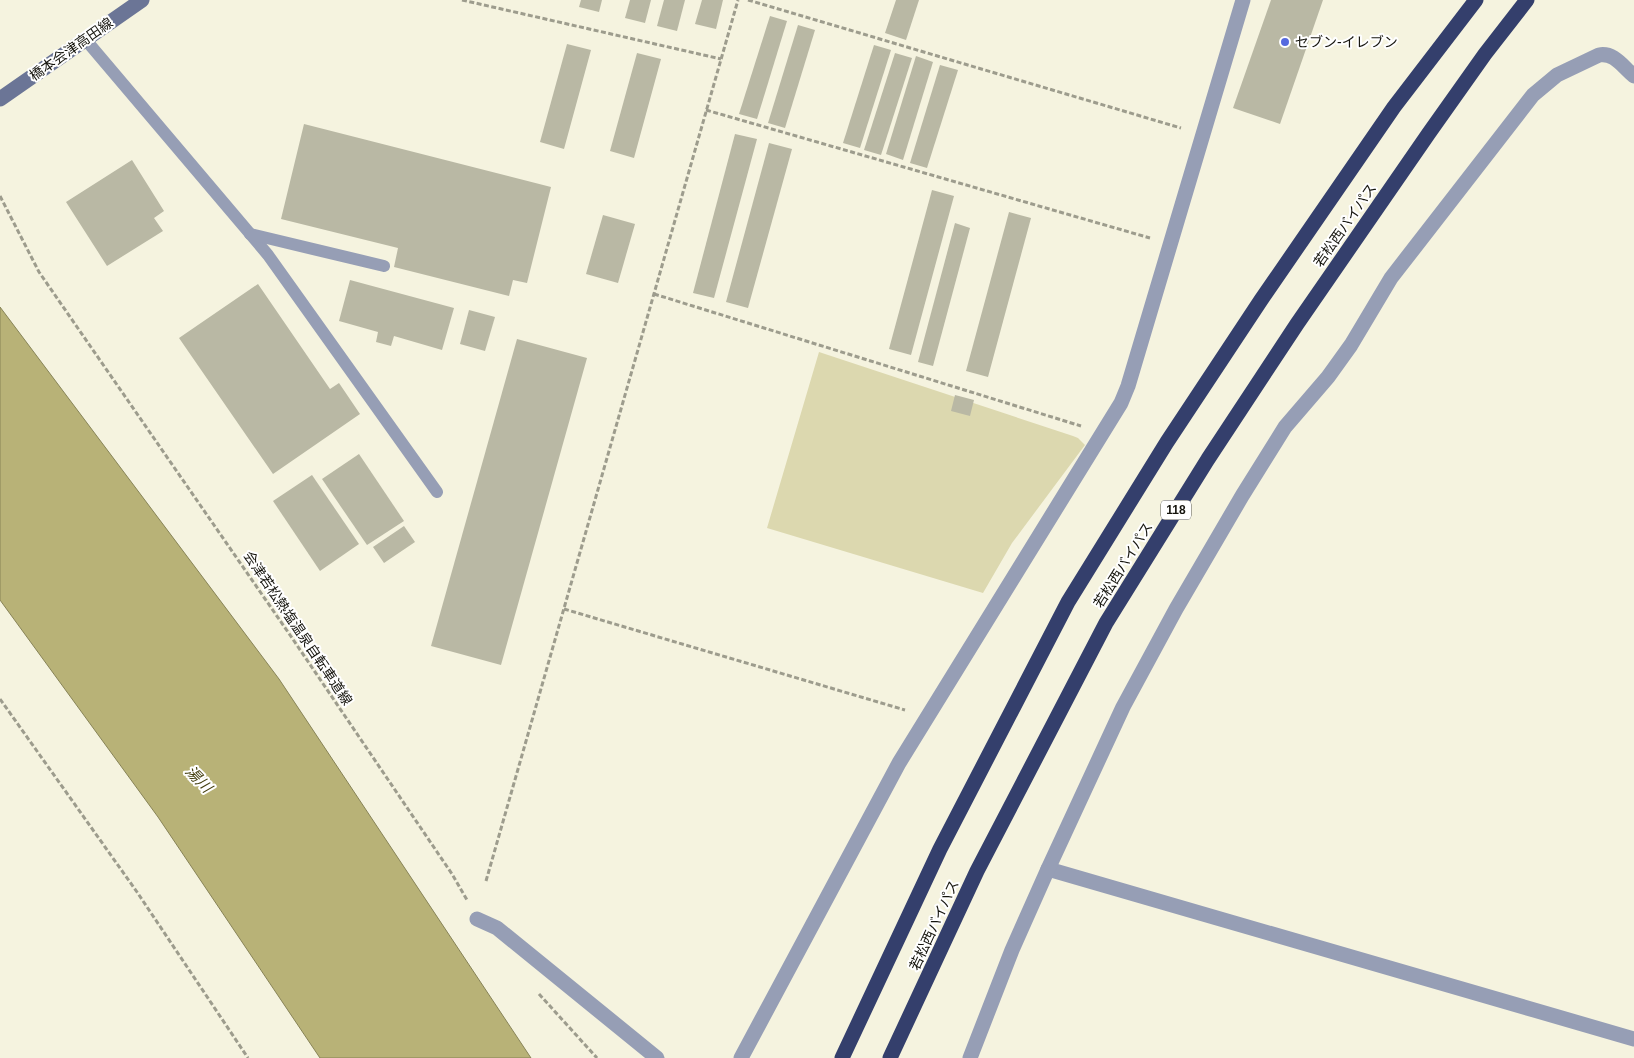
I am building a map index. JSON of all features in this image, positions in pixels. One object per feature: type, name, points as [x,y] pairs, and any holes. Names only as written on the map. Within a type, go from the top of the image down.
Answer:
[{"type":"highway","name":"若松西バイパス","points":[[842,1058],[940,849],[1068,602],[1167,442],[1261,300],[1394,107],[1476,0]]},
{"type":"highway","name":"若松西バイパス","points":[[890,1058],[977,871],[1106,623],[1208,459],[1297,324],[1485,54],[1527,0]]},
{"type":"main road","name":"橋本会津高田線","points":[[0,99],[142,0]]},
{"type":"street","points":[[741,1058],[899,763],[1104,433],[1126,391],[1243,0]]},
{"type":"street","points":[[970,1058],[1012,950],[1123,707],[1176,609],[1285,427],[1328,377],[1351,345],[1391,278],[1533,95],[1557,75],[1598,55],[1604,54],[1620,62],[1634,76]]},
{"type":"street","points":[[1048,869],[1634,1040]]},
{"type":"street","points":[[477,919],[497,928],[657,1058]]},
{"type":"lane","points":[[85,39],[268,255],[437,492]]},
{"type":"lane","points":[[250,234],[384,266]]},
{"type":"path","points":[[462,0],[721,59]]},
{"type":"path","points":[[486,881],[738,0]]},
{"type":"path","points":[[748,0],[1203,134]]},
{"type":"path","points":[[706,110],[1171,244]]},
{"type":"path","name":"会津若松熱塩温泉自転車道線","points":[[0,196],[39,272],[290,635],[446,866],[477,919]]},
{"type":"path","points":[[654,294],[1104,433]]},
{"type":"path","points":[[564,609],[928,716]]},
{"type":"path","points":[[0,699],[137,892],[248,1058]]},
{"type":"path","points":[[538,993],[597,1058]]},
{"type":"shaded area","points":[[819,352],[1073,436],[1085,445],[1012,543],[983,593],[767,528]]},
{"type":"water","name":"湯川","points":[[0,307],[279,679],[531,1058],[320,1058],[158,817],[0,600]]},
{"type":"building","points":[[581,0],[602,0],[599,12],[579,7]]},
{"type":"building","points":[[630,0],[651,0],[645,23],[625,18]]},
{"type":"building","points":[[664,0],[685,0],[677,31],[657,26]]},
{"type":"building","points":[[702,0],[723,0],[716,29],[695,24]]},
{"type":"building","points":[[896,0],[919,0],[906,40],[885,33]]},
{"type":"building","points":[[1271,0],[1323,0],[1280,124],[1233,108]]},
{"type":"building","points":[[770,16],[787,21],[757,119],[739,114]]},
{"type":"building","points":[[798,25],[815,30],[785,128],[768,123]]},
{"type":"building","points":[[567,44],[591,50],[564,149],[540,142]]},
{"type":"building","points":[[874,45],[891,50],[860,148],[843,143]]},
{"type":"building","points":[[637,53],[661,59],[634,158],[610,151]]},
{"type":"building","points":[[895,53],[912,58],[881,155],[864,150]]},
{"type":"building","points":[[916,56],[933,62],[903,160],[886,154]]},
{"type":"building","points":[[940,65],[958,70],[927,168],[910,163]]},
{"type":"building","points":[[304,124],[551,187],[527,283],[513,280],[509,296],[394,267],[398,248],[281,219]]},
{"type":"building","points":[[735,134],[757,139],[714,298],[693,293]]},
{"type":"building","points":[[769,143],[792,149],[748,308],[726,302]]},
{"type":"building","points":[[132,160],[164,211],[154,218],[163,231],[107,266],[66,202]]},
{"type":"building","points":[[932,190],[954,196],[911,355],[889,349]]},
{"type":"building","points":[[1009,212],[1031,218],[988,377],[966,371]]},
{"type":"building","points":[[603,215],[635,224],[618,283],[586,274]]},
{"type":"building","points":[[955,223],[970,228],[933,366],[918,362]]},
{"type":"building","points":[[350,280],[454,308],[442,350],[394,336],[391,346],[376,342],[378,332],[339,321]]},
{"type":"building","points":[[258,284],[330,389],[339,383],[360,414],[273,474],[179,338]]},
{"type":"building","points":[[469,310],[495,317],[485,351],[460,344]]},
{"type":"building","points":[[517,339],[587,358],[501,665],[431,646]]},
{"type":"building","points":[[955,395],[974,400],[970,416],[951,411]]},
{"type":"building","points":[[359,454],[404,521],[367,545],[322,479]]},
{"type":"building","points":[[312,475],[359,544],[320,571],[273,501]]},
{"type":"building","points":[[404,526],[415,542],[384,563],[373,547]]},
{"type":"place","name":"セブン-イレブン","points":[[1285,42]]}]
